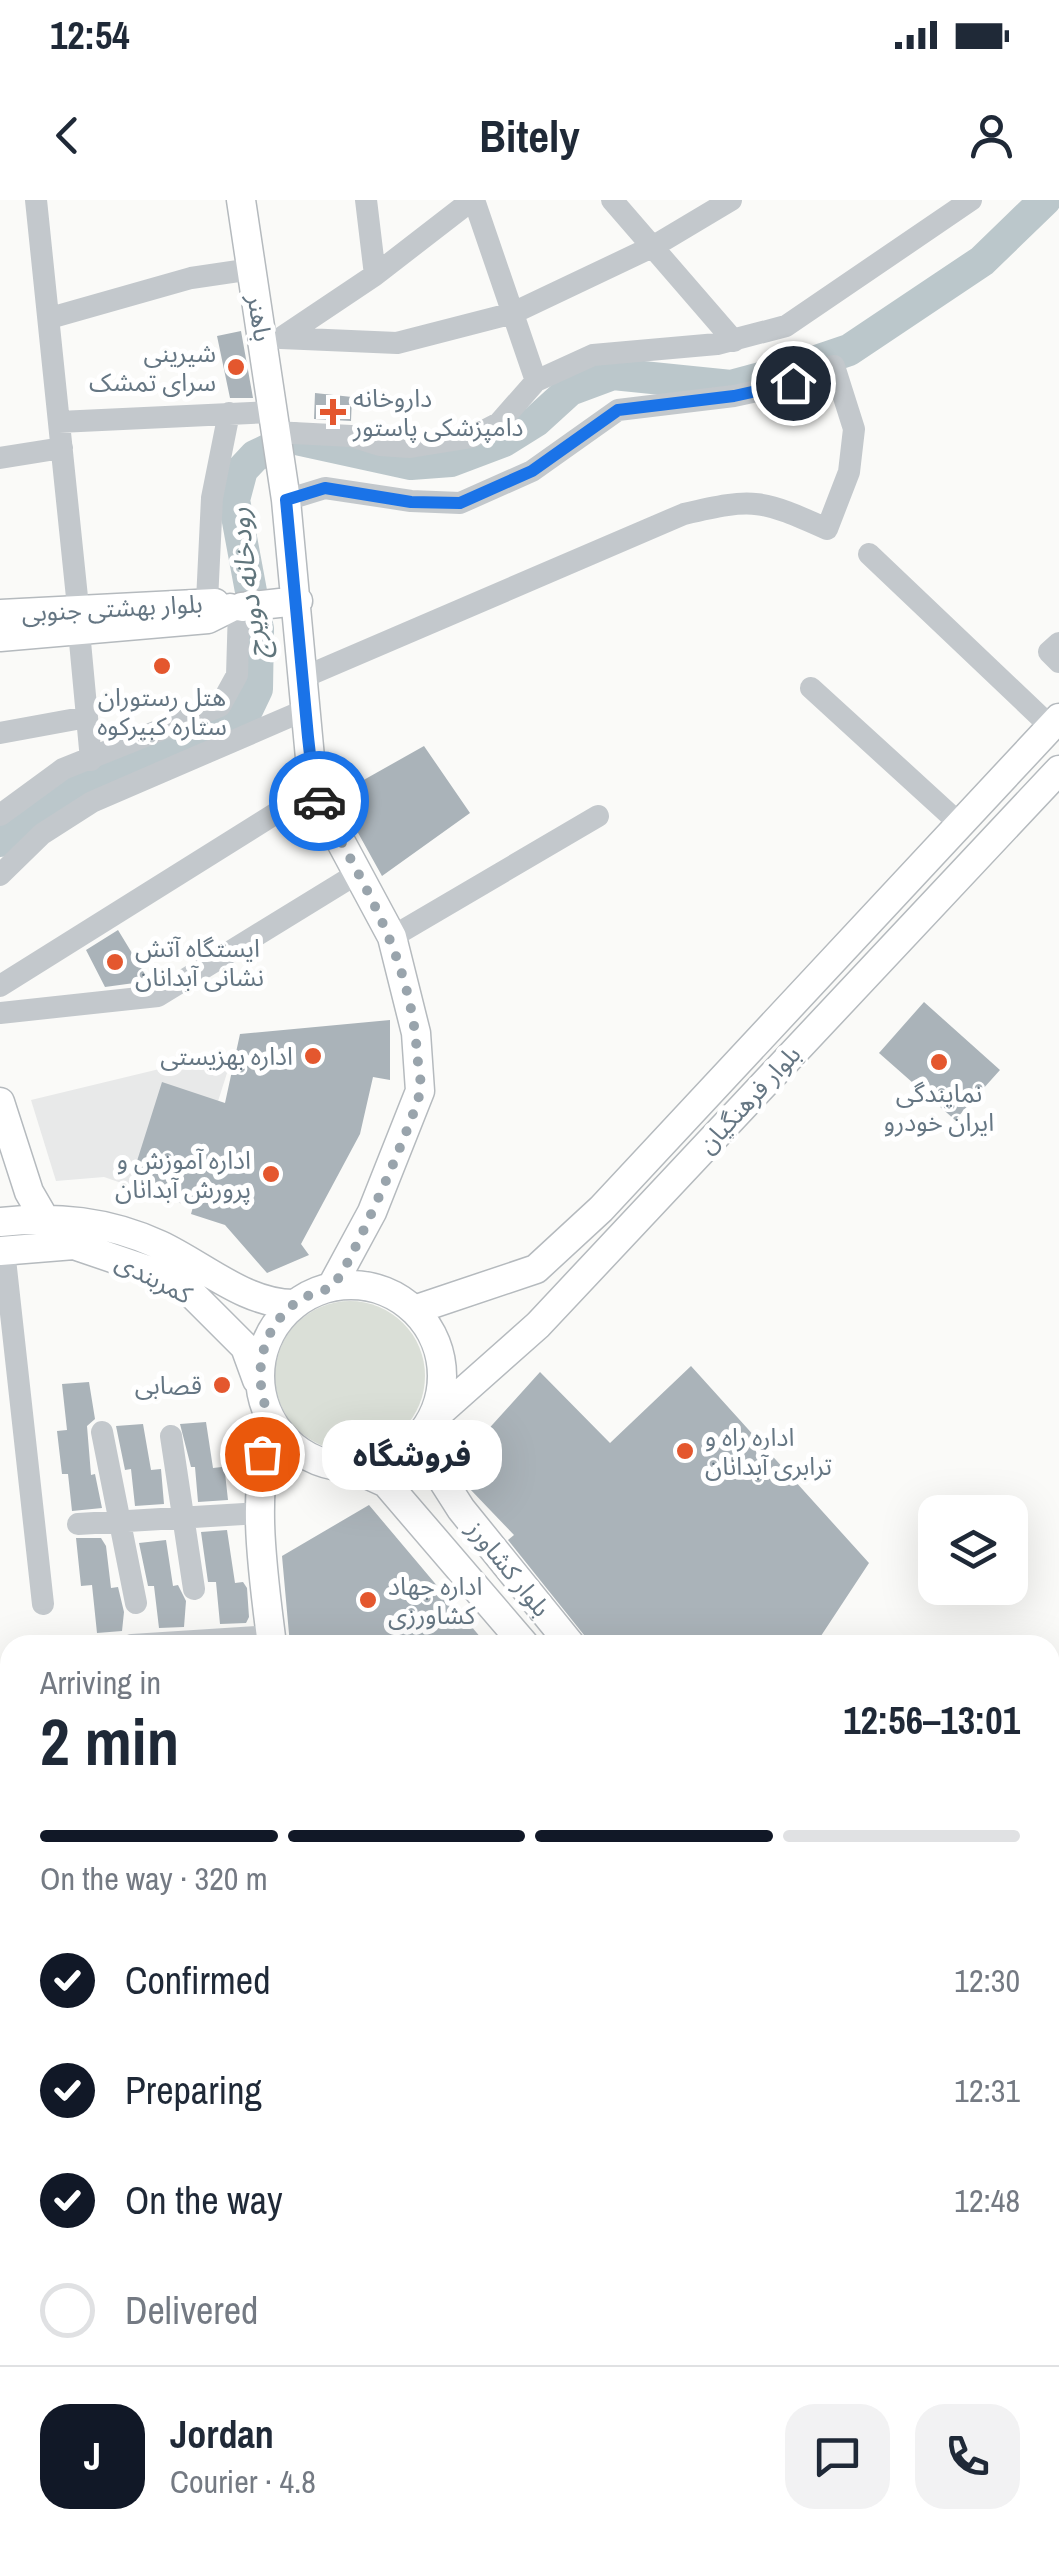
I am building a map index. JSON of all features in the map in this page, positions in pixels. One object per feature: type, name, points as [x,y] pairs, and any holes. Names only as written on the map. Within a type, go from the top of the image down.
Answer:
[{"type":"main road","name":"باهنر","points":[[242,200],[252,269],[273,342],[273,427],[298,601],[314,790]]},
{"type":"main road","name":"بلوار بهشتی جنوبی","points":[[0,614],[79,619],[208,619],[237,605],[298,601]]},
{"type":"main road","name":"بلوار بهشتی جنوبی","points":[[0,638],[79,619]]},
{"type":"main road","name":"بلوار فرهنگیان","points":[[414,1310],[536,1270],[601,1209],[1055,723]]},
{"type":"main road","name":"بلوار فرهنگیان","points":[[424,1430],[538,1325],[1059,770]]},
{"type":"main road","points":[[314,790],[392,937],[416,1034],[420,1091],[372,1212],[332,1286]]},
{"type":"main road","points":[[965,821],[993,840]]},
{"type":"main road","points":[[0,1102],[29,1192],[64,1244]]},
{"type":"main road","name":"کمربندی","points":[[1,1241],[43,1217],[117,1229],[159,1244],[271,1304],[294,1304]]},
{"type":"main road","name":"کمربندی","points":[[1,1241],[100,1250],[191,1293],[245,1347],[260,1390]]},
{"type":"main road","points":[[332,1286],[376,1288],[414,1310],[429,1329],[442,1374],[424,1430],[388,1460],[353,1468],[306,1456],[272,1423],[260,1390],[262,1352],[280,1318],[294,1304],[332,1286]]},
{"type":"main road","points":[[271,1635],[260,1513],[262,1454],[272,1423]]},
{"type":"main road","name":"بلوار کشاورز","points":[[424,1430],[452,1498],[564,1635]]},
{"type":"main road","name":"بلوار کشاورز","points":[[353,1468],[386,1483],[517,1635]]},
{"type":"main road","points":[[504,1620],[519,1624],[529,1621],[536,1611],[532,1596]]},
{"type":"street","points":[[36,200],[91,760]]},
{"type":"street","points":[[366,200],[375,275]]},
{"type":"street","points":[[273,342],[375,275],[473,200],[536,381]]},
{"type":"street","points":[[612,200],[734,341]]},
{"type":"street","points":[[273,342],[398,343],[513,313],[654,246],[731,200]]},
{"type":"street","points":[[59,422],[229,413],[273,427],[410,447],[445,445],[499,423],[536,381],[593,355],[734,341],[786,326],[941,208],[971,200]]},
{"type":"street","points":[[50,318],[191,278],[252,269]]},
{"type":"street","points":[[286,500],[325,488],[411,502],[460,503],[532,471],[618,410],[734,396],[793,383],[834,366],[854,429],[848,472],[827,529],[766,502],[724,504],[684,514],[302,678]]},
{"type":"street","points":[[0,815],[63,769],[220,706],[237,675],[237,605],[212,498],[229,413]]},
{"type":"street","points":[[0,458],[62,448]]},
{"type":"street","points":[[869,554],[1055,723]]},
{"type":"street","points":[[1059,643],[1049,652],[1059,662]]},
{"type":"street","points":[[811,688],[965,821]]},
{"type":"street","points":[[0,875],[42,834],[92,802],[305,710]]},
{"type":"street","points":[[0,733],[87,717]]},
{"type":"street","points":[[31,1006],[9,979],[314,790]]},
{"type":"street","points":[[392,937],[598,816]]},
{"type":"street","points":[[0,1013],[31,1006],[158,996],[358,873]]},
{"type":"street","points":[[1,1241],[43,1604]]},
{"type":"street","points":[[102,1432],[136,1603]]},
{"type":"street","points":[[171,1436],[194,1589]]},
{"type":"street","points":[[78,1524],[260,1513]]},
{"type":"shaded area","points":[[234,1051],[185,1205],[104,1177],[56,1181],[31,1100]]},
{"type":"shaded area","points":[[350,1301],[379,1307],[403,1323],[419,1347],[425,1376],[419,1405],[403,1429],[379,1445],[350,1451],[321,1445],[297,1429],[281,1405],[275,1376],[281,1347],[297,1323],[321,1307]]},
{"type":"building","name":"شیرینی سرای تمشک","points":[[241,331],[253,398],[230,398],[217,336]]},
{"type":"building","name":"داروخانه دامپزشکی پاستور","points":[[315,393],[352,397],[351,421],[314,419]]},
{"type":"building","points":[[424,746],[470,813],[382,876],[337,795]]},
{"type":"building","name":"ایستگاه آتش نشانی آبدانان","points":[[118,930],[149,981],[105,987],[86,950]]},
{"type":"building","name":"نمایندگی ایران خودرو","points":[[924,1002],[1000,1070],[955,1120],[879,1053]]},
{"type":"building","points":[[390,1020],[390,1080],[373,1077],[360,1134],[301,1244],[309,1255],[267,1273],[225,1225],[191,1214],[195,1200],[131,1180],[162,1082],[225,1103],[240,1034]]},
{"type":"building","name":"اداره راه و ترابری آبدانان","points":[[691,1366],[869,1563],[822,1635],[584,1635],[508,1540],[514,1535],[469,1488],[455,1466],[540,1372],[610,1443]]},
{"type":"building","points":[[89,1382],[95,1419],[87,1426],[91,1475],[95,1474],[102,1508],[72,1511],[68,1474],[62,1474],[57,1431],[67,1430],[62,1384]]},
{"type":"building","points":[[206,1422],[213,1468],[222,1467],[225,1473],[228,1500],[198,1502],[195,1467],[191,1467],[180,1424]]},
{"type":"building","points":[[143,1424],[151,1470],[161,1469],[164,1504],[135,1506],[131,1469],[125,1470],[116,1426]]},
{"type":"building","name":"اداره جهاد کشاورزی","points":[[369,1505],[479,1635],[289,1635],[282,1556]]},
{"type":"building","points":[[227,1530],[235,1583],[243,1582],[247,1588],[246,1623],[220,1624],[216,1582],[208,1582],[201,1532]]},
{"type":"building","points":[[76,1538],[101,1538],[106,1546],[111,1588],[118,1587],[124,1612],[122,1631],[97,1633],[92,1585],[81,1586]]},
{"type":"building","points":[[166,1540],[173,1586],[178,1585],[186,1601],[184,1627],[159,1628],[154,1586],[148,1586],[139,1543]]},
{"type":"waterway","name":"رودخانه دویرج","points":[[0,841],[67,788],[222,725],[247,710],[257,689],[258,629],[234,500],[242,470],[255,456],[292,438],[411,464],[451,461],[504,441],[536,421],[570,390],[613,374],[731,386],[790,370],[849,350],[982,261],[1045,200]]},
{"type":"way so far","points":[[262,1454],[272,1423],[260,1390],[262,1352],[280,1318],[294,1304],[318,1289],[332,1286],[372,1212],[420,1091],[416,1034],[392,937],[319,801]]},
{"type":"place","name":"شیرینی سرای تمشک","points":[[236,367]]},
{"type":"place","name":"داروخانه دامپزشکی پاستور","points":[[333,412]]},
{"type":"place","name":"هتل رستوران ستاره کبیرکوه","points":[[162,666]]},
{"type":"place","name":"ایستگاه آتش نشانی آبدانان","points":[[115,962]]},
{"type":"place","name":"اداره بهزیستی","points":[[313,1056]]},
{"type":"place","name":"نمایندگی ایران خودرو","points":[[939,1062]]},
{"type":"place","name":"اداره آموزش و پرورش آبدانان","points":[[271,1174]]},
{"type":"place","name":"قصابی","points":[[222,1385]]},
{"type":"place","name":"اداره راه و ترابری آبدانان","points":[[685,1451]]},
{"type":"place","name":"فروشگاه","points":[[262,1454]]},
{"type":"place","name":"اداره جهاد کشاورزی","points":[[368,1600]]},
{"type":"route","points":[[319,801],[314,790],[308,737],[286,500],[325,488],[411,502],[460,503],[532,471],[618,410],[734,396],[793,383]]}]
